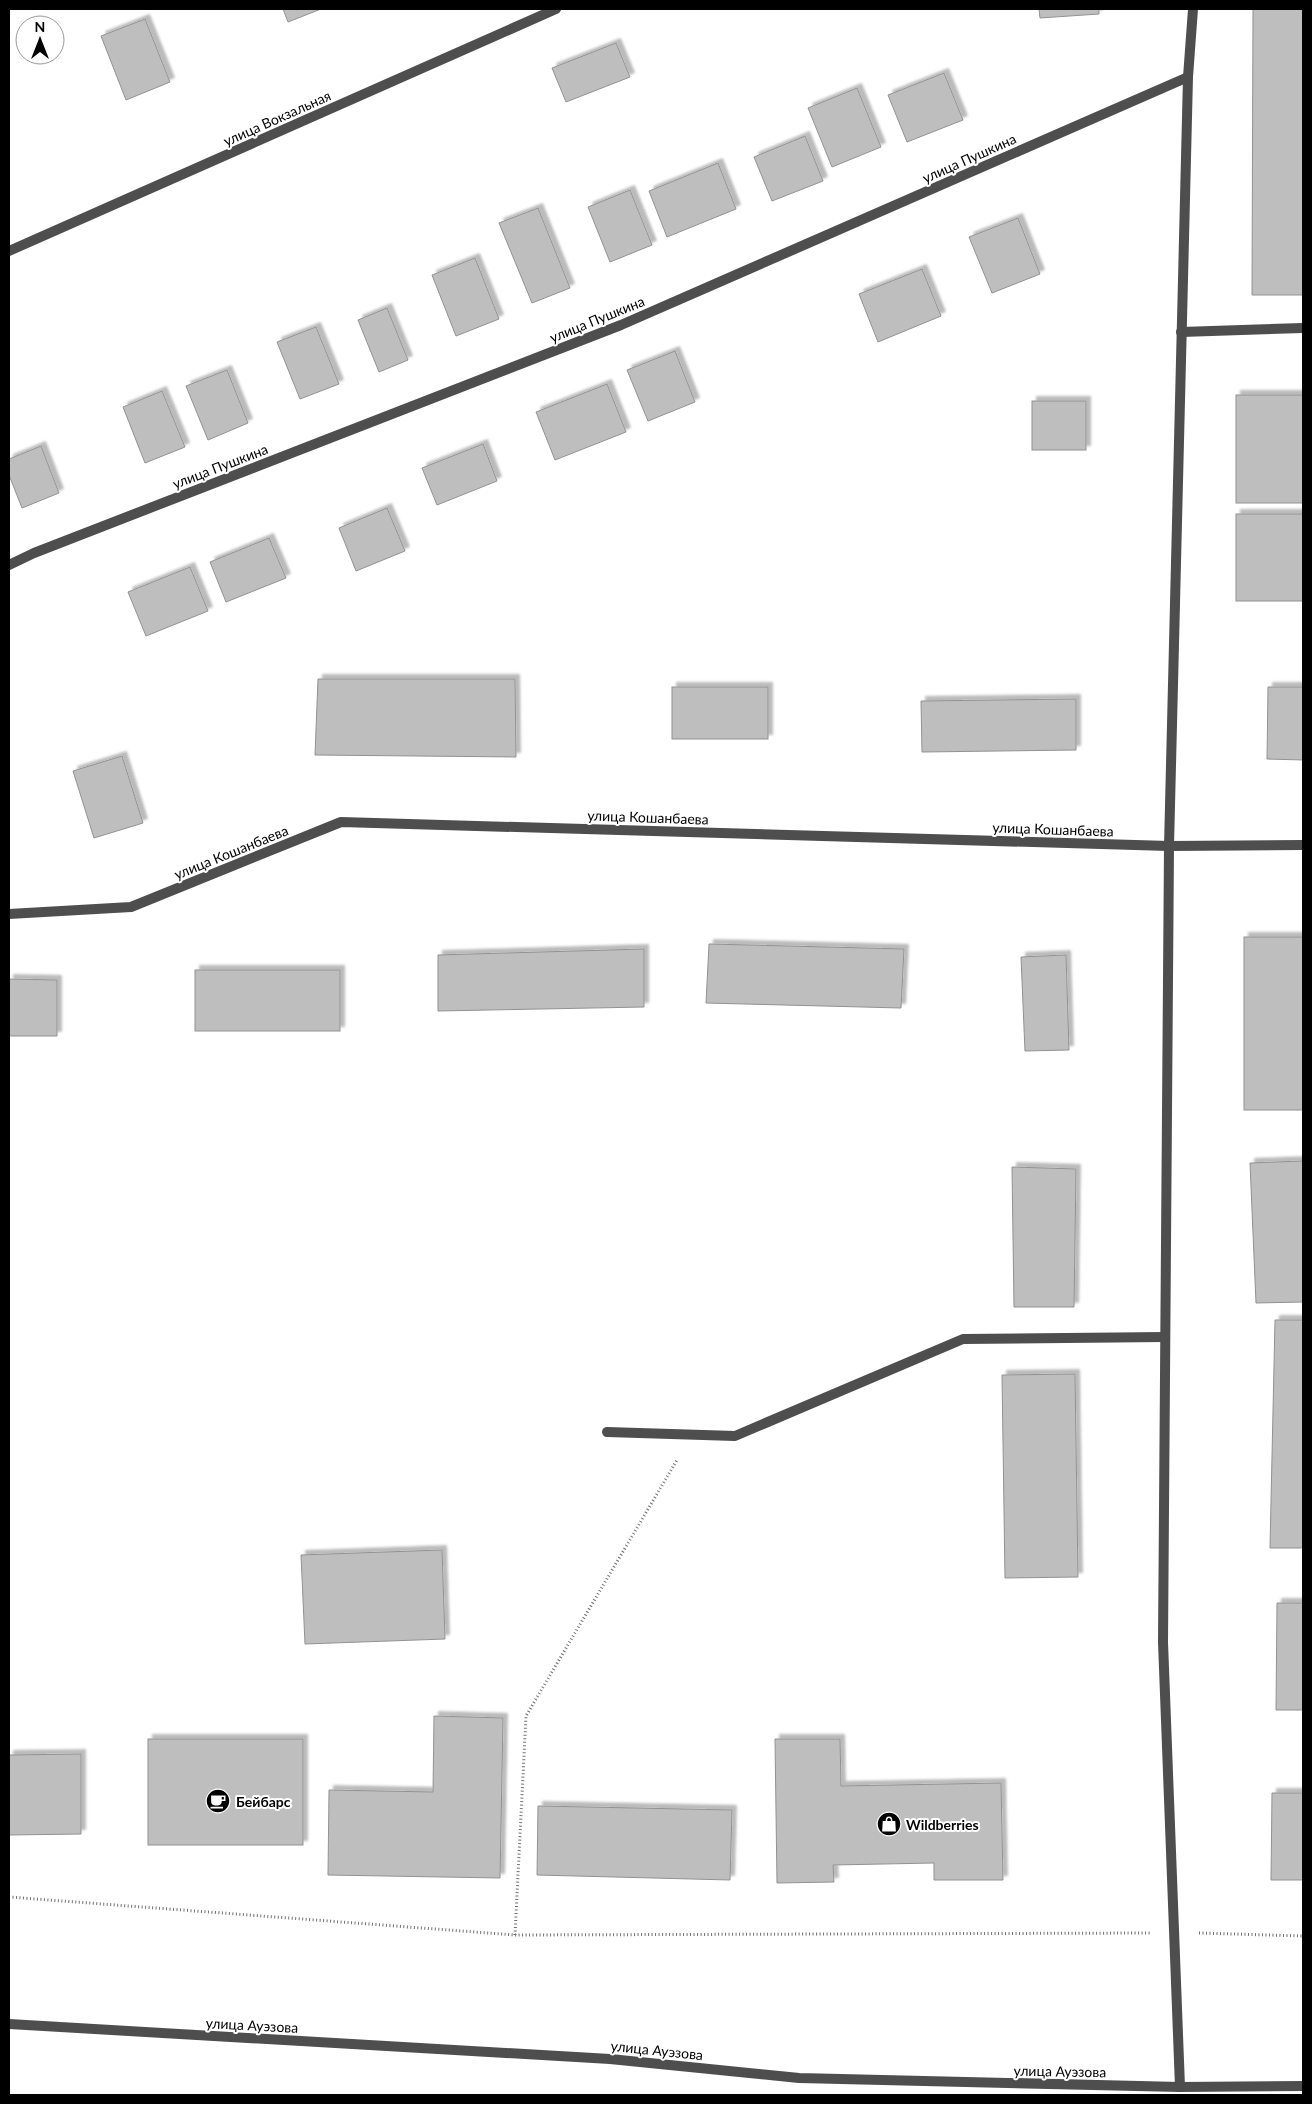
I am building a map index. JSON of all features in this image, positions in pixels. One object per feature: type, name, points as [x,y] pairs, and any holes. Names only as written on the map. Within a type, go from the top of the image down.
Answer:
[{"type":"street","name":"улица Вокзальная","points":[[9,251],[556,9]]},
{"type":"street","points":[[1180,2088],[1162,1642],[1169,846],[1188,77],[1193,9]]},
{"type":"street","name":"улица Пушкина","points":[[9,566],[34,553],[621,325],[1188,77]]},
{"type":"street","points":[[1182,332],[1303,328]]},
{"type":"street","name":"улица Кошанбаева","points":[[9,914],[131,907],[341,822],[1169,846],[1303,845]]},
{"type":"street","points":[[606,1432],[735,1436],[963,1339],[1165,1337]]},
{"type":"street","name":"улица Ауэзова","points":[[9,2024],[610,2059],[799,2078],[1180,2088],[1303,2086]]},
{"type":"path","points":[[515,1935],[526,1716],[692,1435]]},
{"type":"path","points":[[9,1897],[515,1935],[1174,1933],[1303,1936]]},
{"type":"building","points":[[283,9],[321,9],[288,22]]},
{"type":"building","points":[[1039,9],[1099,9],[1099,14],[1040,18]]},
{"type":"building","points":[[1253,9],[1303,9],[1303,295],[1252,295]]},
{"type":"building","points":[[145,19],[170,82],[126,100],[101,36]]},
{"type":"building","points":[[616,43],[630,77],[566,102],[552,68]]},
{"type":"building","points":[[944,73],[963,120],[907,142],[888,95]]},
{"type":"building","points":[[857,88],[881,147],[832,167],[808,108]]},
{"type":"building","points":[[805,136],[823,181],[772,201],[754,157]]},
{"type":"building","points":[[718,163],[736,209],[667,237],[649,191]]},
{"type":"building","points":[[630,190],[652,245],[610,262],[588,207]]},
{"type":"building","points":[[538,208],[570,288],[532,303],[499,223]]},
{"type":"building","points":[[1018,218],[1040,274],[992,293],[969,237]]},
{"type":"building","points":[[475,258],[499,319],[456,336],[432,275]]},
{"type":"building","points":[[922,269],[941,316],[878,342],[859,294]]},
{"type":"building","points":[[387,308],[408,360],[379,372],[358,320]]},
{"type":"building","points":[[316,327],[339,384],[300,399],[277,342]]},
{"type":"building","points":[[675,351],[695,402],[648,421],[627,370]]},
{"type":"building","points":[[227,370],[248,423],[208,440],[186,386]]},
{"type":"building","points":[[607,384],[626,432],[555,460],[536,412]]},
{"type":"building","points":[[162,391],[185,447],[145,463],[123,407]]},
{"type":"building","points":[[1236,395],[1303,395],[1303,503],[1236,503]]},
{"type":"building","points":[[1032,401],[1086,401],[1086,450],[1032,450]]},
{"type":"building","points":[[483,444],[497,481],[437,505],[422,468]]},
{"type":"building","points":[[41,446],[59,493],[22,508],[9,475],[9,459]]},
{"type":"building","points":[[387,508],[405,551],[356,571],[339,528]]},
{"type":"building","points":[[1236,514],[1303,514],[1303,601],[1236,601]]},
{"type":"building","points":[[269,538],[286,578],[226,602],[210,562]]},
{"type":"building","points":[[190,567],[208,611],[146,636],[128,592]]},
{"type":"building","points":[[318,679],[515,679],[516,757],[315,755]]},
{"type":"building","points":[[672,687],[768,687],[768,739],[672,739]]},
{"type":"building","points":[[1268,687],[1303,687],[1303,760],[1267,759]]},
{"type":"building","points":[[1076,699],[1076,750],[922,752],[921,701]]},
{"type":"building","points":[[122,756],[143,823],[94,838],[73,771]]},
{"type":"building","points":[[1244,937],[1303,937],[1303,1110],[1244,1110]]},
{"type":"building","points":[[709,944],[904,949],[901,1008],[706,1003]]},
{"type":"building","points":[[644,949],[644,1007],[438,1011],[438,955]]},
{"type":"building","points":[[1066,955],[1069,1050],[1025,1051],[1021,957]]},
{"type":"building","points":[[195,970],[340,970],[340,1031],[195,1031]]},
{"type":"building","points":[[9,979],[57,980],[57,1036],[9,1036]]},
{"type":"building","points":[[1303,1161],[1303,1302],[1256,1303],[1250,1163]]},
{"type":"building","points":[[1012,1167],[1076,1169],[1074,1307],[1014,1307]]},
{"type":"building","points":[[1275,1320],[1303,1320],[1303,1548],[1270,1548]]},
{"type":"building","points":[[1075,1374],[1078,1577],[1005,1578],[1002,1375]]},
{"type":"building","points":[[442,1550],[445,1639],[305,1644],[301,1555]]},
{"type":"building","points":[[1277,1603],[1303,1603],[1303,1710],[1276,1710]]},
{"type":"building","points":[[434,1716],[503,1718],[500,1878],[328,1875],[329,1790],[433,1792]]},
{"type":"building","points":[[148,1739],[303,1739],[303,1845],[148,1845]]},
{"type":"building","name":"Wildberries","points":[[775,1739],[840,1739],[841,1786],[1001,1783],[1003,1880],[934,1880],[934,1863],[833,1865],[834,1882],[777,1883]]},
{"type":"building","points":[[81,1754],[81,1834],[9,1835],[9,1755]]},
{"type":"building","points":[[1272,1793],[1303,1793],[1303,1880],[1271,1880]]},
{"type":"building","points":[[538,1806],[732,1810],[730,1880],[537,1875]]},
{"type":"place","name":"Бейбарс","points":[[218,1801]]},
{"type":"place","name":"Wildberries","points":[[889,1824]]}]
